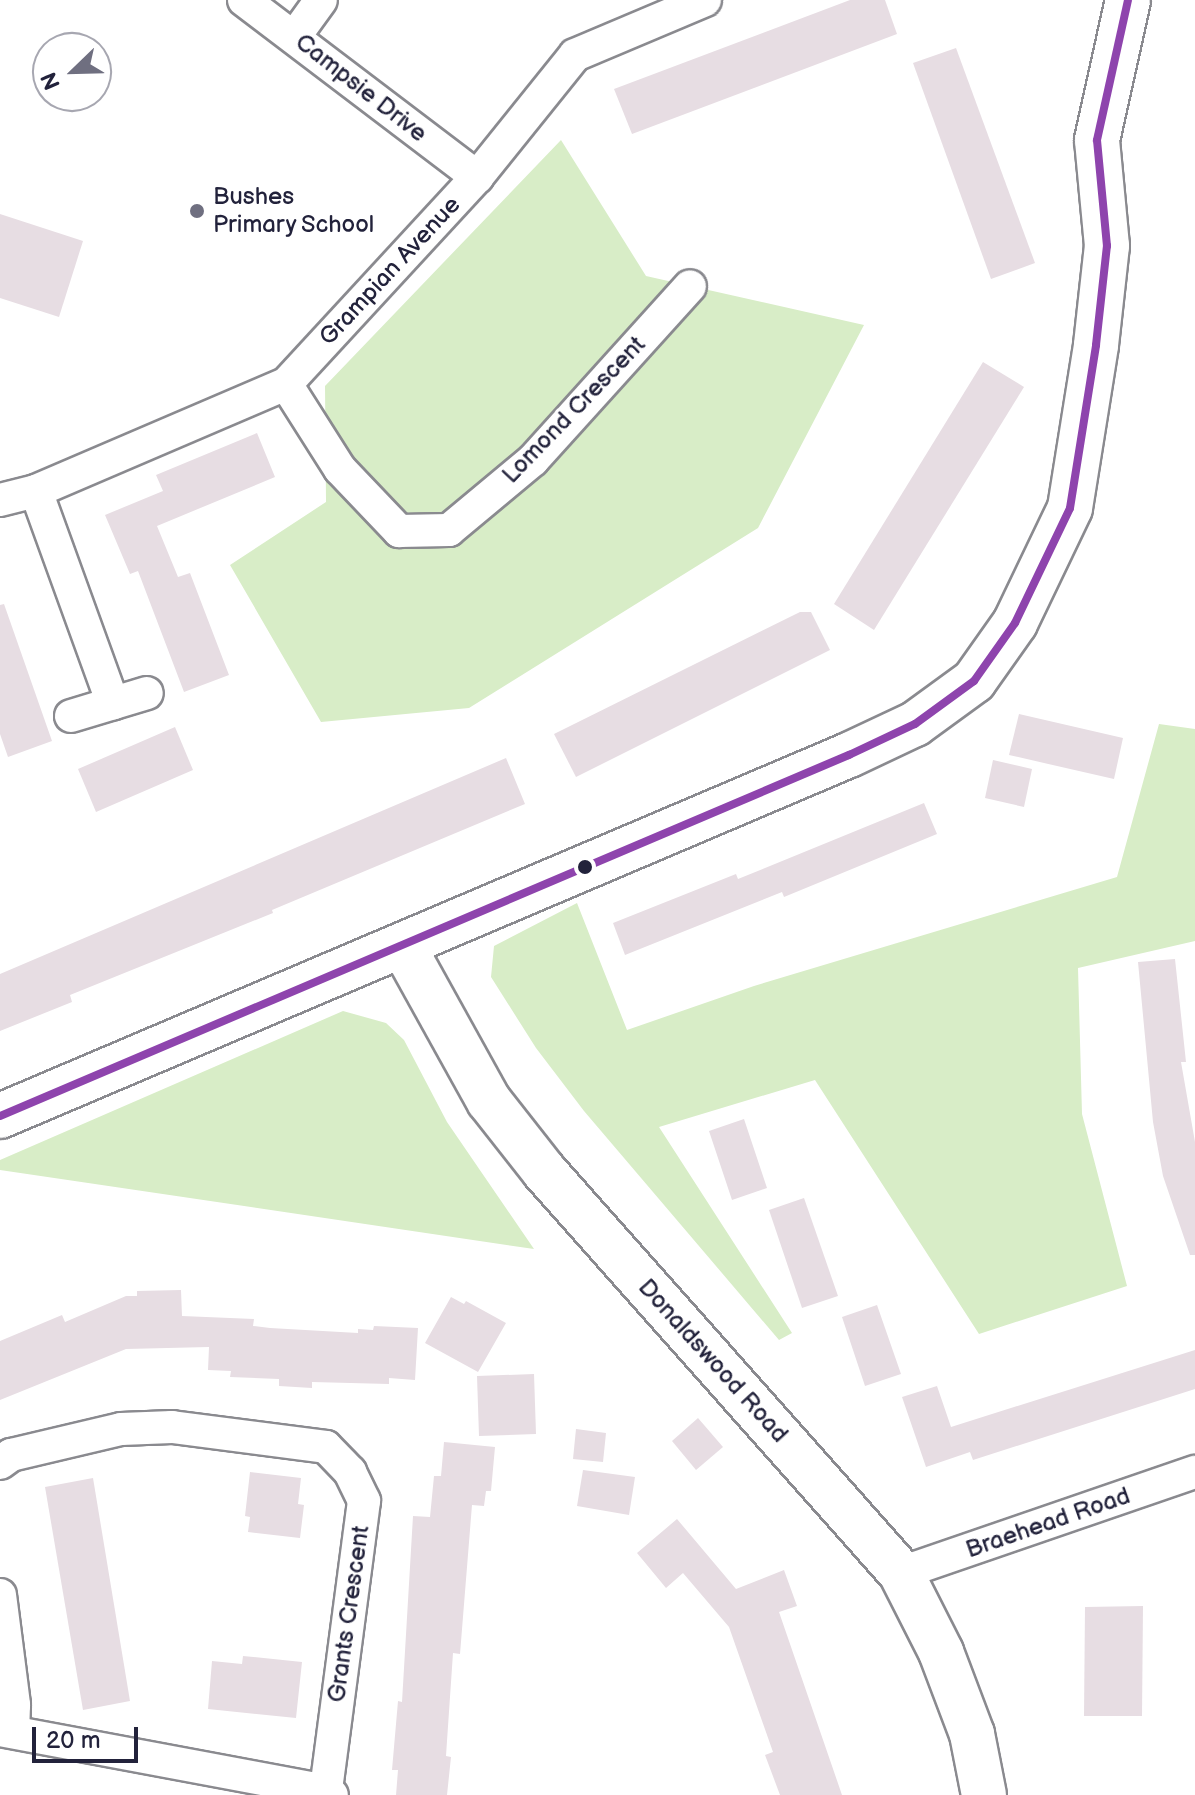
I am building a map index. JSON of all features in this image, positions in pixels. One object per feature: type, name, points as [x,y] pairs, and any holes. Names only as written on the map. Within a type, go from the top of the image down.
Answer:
[{"type":"street","name":"Campsie Drive","points":[[244,0],[477,177]]},
{"type":"street","points":[[295,36],[321,0]]},
{"type":"street","name":"Grampian Avenue","points":[[0,500],[36,491],[286,384],[477,177],[575,55],[705,0]]},
{"type":"street","points":[[0,1116],[875,743],[915,724],[974,681],[1015,623],[1070,508],[1096,345],[1107,246],[1097,140],[1128,0]]},
{"type":"street","name":"Lomond Crescent","points":[[286,384],[340,469],[399,531],[449,530],[533,460],[690,286]]},
{"type":"street","points":[[36,491],[113,704]]},
{"type":"street","points":[[71,716],[147,693]]},
{"type":"street","name":"Donaldswood Road","points":[[403,946],[489,1101],[544,1171],[901,1573],[946,1665],[972,1734],[984,1795]]},
{"type":"street","name":"Grants Crescent","points":[[0,1463],[11,1455],[121,1429],[172,1427],[326,1447],[334,1455],[350,1472],[364,1501],[329,1793]]},
{"type":"street","name":"Braehead Road","points":[[901,1573],[1195,1472]]},
{"type":"street","points":[[0,1595],[14,1705],[7,1730],[329,1793]]},
{"type":"green space","points":[[561,140],[646,276],[864,325],[758,528],[469,708],[321,722],[230,565],[326,502],[325,386]]},
{"type":"green space","points":[[1159,724],[1195,729],[1195,941],[1078,968],[1082,1114],[1127,1286],[979,1334],[815,1080],[659,1127],[792,1333],[779,1340],[584,1111],[536,1048],[491,977],[494,946],[577,903],[627,1030],[754,986],[1117,877]]},
{"type":"green space","points":[[343,1011],[386,1023],[404,1040],[447,1122],[534,1249],[0,1170],[0,1160]]},
{"type":"building","points":[[850,0],[885,0],[897,34],[632,134],[614,89]]},
{"type":"building","points":[[956,48],[1035,263],[991,279],[913,63]]},
{"type":"building","points":[[0,214],[83,241],[59,317],[0,298]]},
{"type":"building","points":[[983,362],[1024,387],[874,630],[834,604]]},
{"type":"building","points":[[257,433],[275,477],[157,526],[178,577],[190,573],[229,675],[184,692],[138,571],[130,574],[105,515],[163,491],[156,475]]},
{"type":"building","points":[[4,604],[52,741],[8,757],[0,734],[0,605]]},
{"type":"building","points":[[800,612],[811,612],[830,650],[576,777],[554,734]]},
{"type":"building","points":[[1019,714],[1123,738],[1114,779],[1009,755]]},
{"type":"building","points":[[175,727],[193,770],[96,812],[78,769]]},
{"type":"building","points":[[506,758],[525,804],[272,910],[273,913],[70,995],[72,1002],[0,1031],[0,974]]},
{"type":"building","points":[[993,760],[1032,769],[1024,807],[985,798]]},
{"type":"building","points":[[924,803],[937,834],[784,897],[782,892],[625,955],[613,923],[736,874],[738,879]]},
{"type":"building","points":[[1175,959],[1186,1062],[1181,1062],[1195,1142],[1195,1255],[1190,1255],[1163,1176],[1153,1122],[1138,962]]},
{"type":"building","points":[[744,1119],[767,1188],[732,1200],[709,1131]]},
{"type":"building","points":[[804,1198],[838,1296],[802,1308],[769,1210]]},
{"type":"building","points":[[181,1290],[182,1316],[254,1319],[253,1326],[358,1333],[358,1329],[373,1330],[374,1326],[418,1328],[415,1380],[389,1378],[389,1384],[312,1382],[312,1388],[279,1386],[279,1379],[230,1377],[231,1371],[208,1370],[209,1347],[126,1349],[0,1400],[0,1341],[62,1315],[65,1322],[126,1296],[137,1296],[137,1291]]},
{"type":"building","points":[[451,1297],[464,1304],[466,1301],[506,1323],[478,1372],[425,1343]]},
{"type":"building","points":[[877,1305],[901,1374],[865,1386],[842,1317]]},
{"type":"building","points":[[1195,1350],[1195,1389],[973,1460],[970,1452],[926,1467],[902,1397],[937,1386],[951,1427]]},
{"type":"building","points":[[534,1374],[536,1434],[479,1436],[477,1376]]},
{"type":"building","points":[[698,1418],[723,1447],[696,1470],[672,1441]]},
{"type":"building","points":[[576,1429],[606,1433],[603,1462],[573,1459]]},
{"type":"building","points":[[444,1442],[495,1447],[491,1491],[486,1491],[484,1506],[472,1505],[460,1654],[453,1653],[446,1756],[451,1757],[447,1795],[396,1795],[398,1770],[392,1770],[398,1701],[402,1702],[413,1516],[430,1517],[434,1476],[441,1476]]},
{"type":"building","points":[[583,1470],[635,1477],[629,1515],[577,1506]]},
{"type":"building","points":[[250,1472],[301,1478],[298,1504],[304,1505],[300,1538],[248,1532],[250,1517],[245,1516]]},
{"type":"building","points":[[93,1478],[130,1701],[83,1710],[45,1487]]},
{"type":"building","points":[[677,1519],[736,1589],[784,1570],[797,1606],[779,1612],[842,1795],[780,1795],[765,1755],[773,1752],[729,1627],[683,1573],[666,1588],[637,1553]]},
{"type":"building","points":[[1143,1606],[1142,1716],[1084,1716],[1085,1607]]},
{"type":"building","points":[[243,1656],[302,1662],[296,1718],[208,1709],[212,1661],[242,1664]]},
{"type":"transit line","points":[[0,1116],[849,755],[915,724],[974,681],[1015,623],[1070,508],[1096,345],[1107,246],[1097,140],[1128,0]]},
{"type":"place","name":"Bushes Primary School","points":[[197,211]]}]
